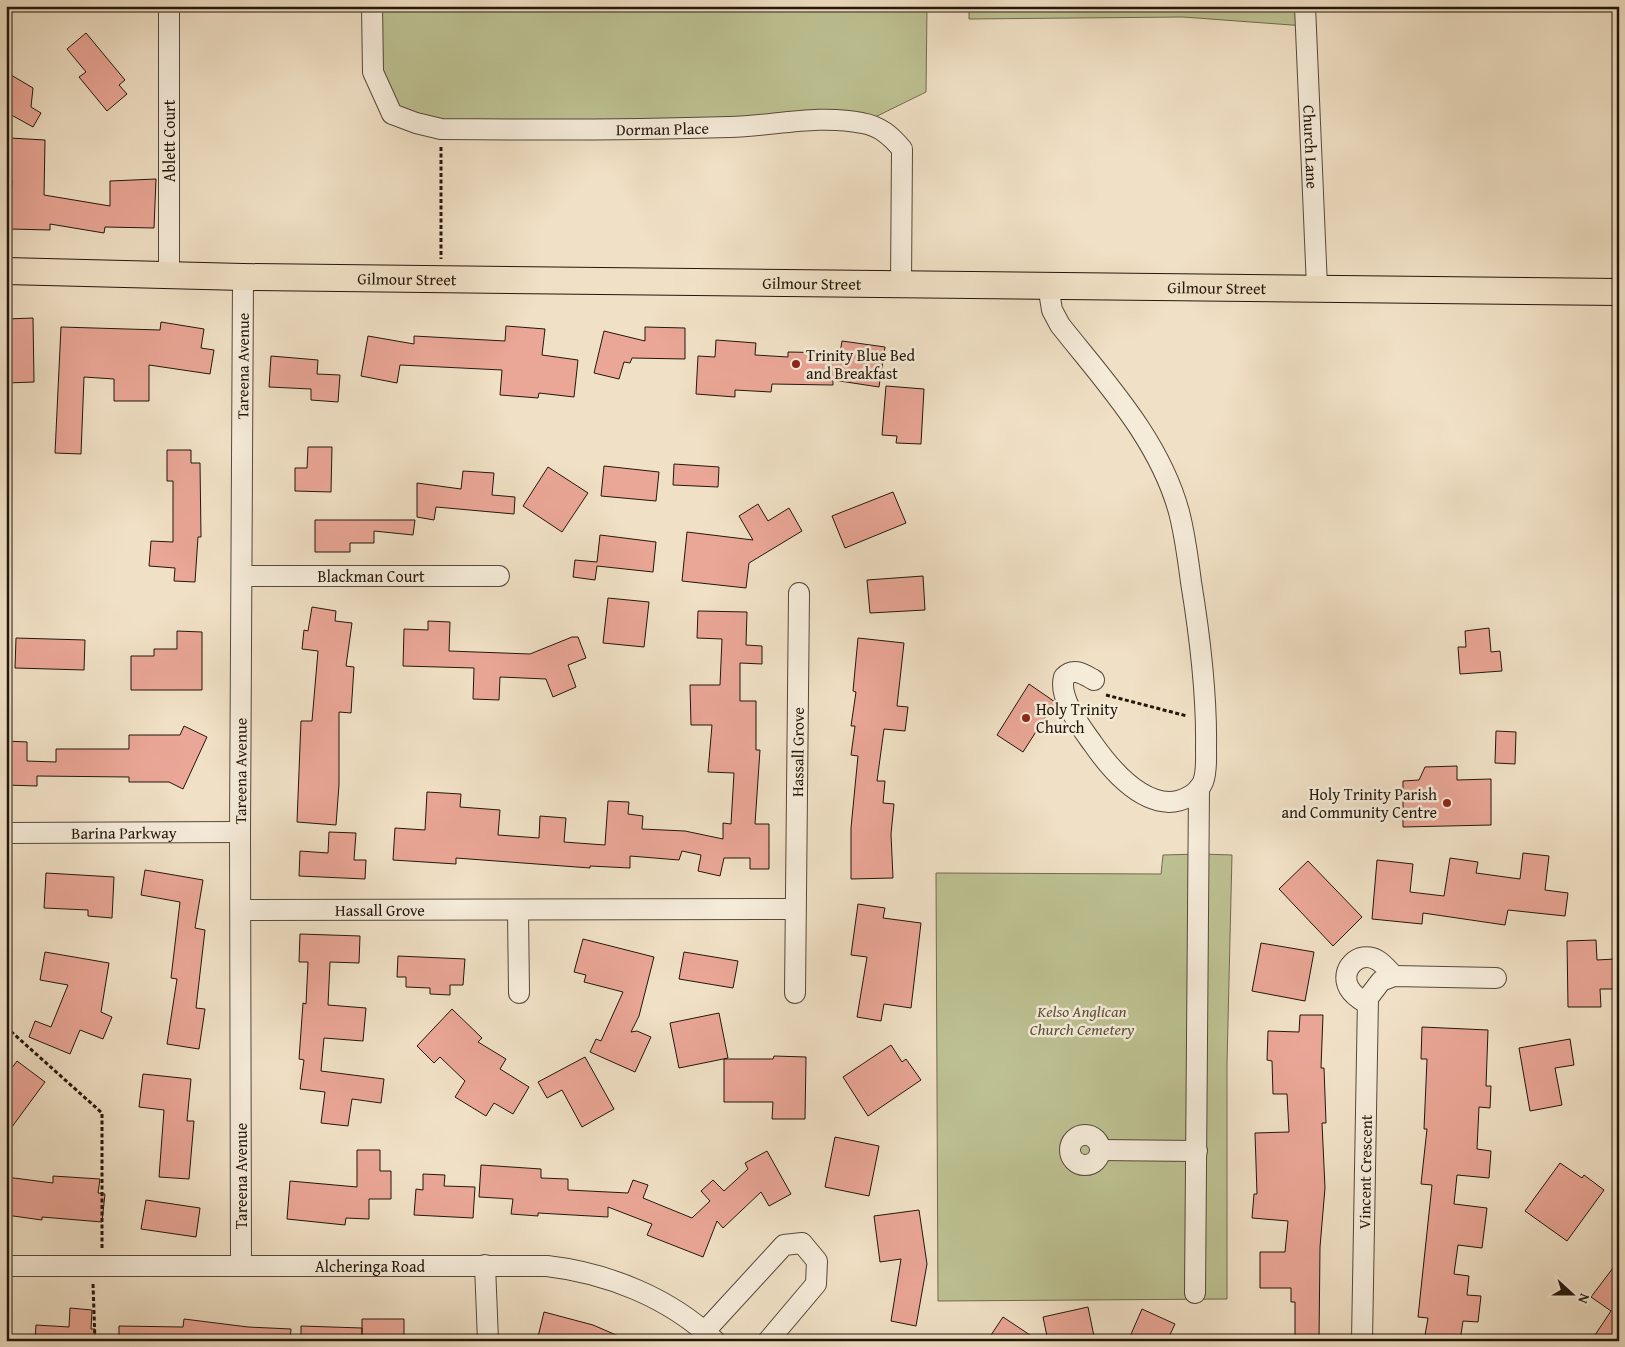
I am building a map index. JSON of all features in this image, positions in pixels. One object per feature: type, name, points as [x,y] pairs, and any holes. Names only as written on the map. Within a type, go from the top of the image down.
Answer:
[{"type":"main road","name":"Gilmour Street","points":[[6,271],[243,277],[1317,287],[1619,292]]},
{"type":"street","name":"Ablett Court","points":[[169,6],[169,275]]},
{"type":"street","name":"Dorman Place","points":[[372,6],[373,72],[392,114],[440,129],[632,130],[745,127],[814,120],[863,123],[889,133],[902,150],[901,284]]},
{"type":"street","name":"Church Lane","points":[[1305,6],[1317,287]]},
{"type":"street","name":"Tareena Avenue","points":[[241,1266],[242,910],[240,832],[243,277]]},
{"type":"street","points":[[1048,285],[1052,310],[1060,324],[1139,427],[1170,488],[1179,510],[1196,612],[1206,721],[1205,774],[1199,788],[1195,1293]]},
{"type":"street","name":"Blackman Court","points":[[242,576],[499,576]]},
{"type":"street","name":"Hassall Grove","points":[[795,994],[794,909],[799,593]]},
{"type":"street","points":[[1097,686],[1079,672],[1067,666],[1064,677],[1064,694],[1087,736],[1123,779],[1145,794],[1163,802],[1182,800],[1199,788]]},
{"type":"street","name":"Barina Parkway","points":[[6,833],[240,832]]},
{"type":"street","name":"Hassall Grove","points":[[242,910],[794,909]]},
{"type":"street","points":[[518,910],[519,993]]},
{"type":"street","points":[[1394,976],[1381,962],[1373,958],[1359,958],[1352,962],[1347,973],[1347,984],[1351,992],[1366,1003],[1375,986],[1381,981],[1394,976],[1496,978]]},
{"type":"street","name":"Vincent Crescent","points":[[1362,1341],[1366,1003]]},
{"type":"street","points":[[1100,1150],[1197,1151]]},
{"type":"street","points":[[710,1336],[784,1245],[802,1243],[817,1261],[816,1284],[768,1341]]},
{"type":"street","points":[[485,1265],[488,1341]]},
{"type":"street","name":"Alcheringa Road","points":[[6,1266],[485,1265],[566,1268],[622,1284],[677,1310],[710,1336]]},
{"type":"path","points":[[440,129],[441,279]]},
{"type":"path","points":[[1097,686],[1193,718]]},
{"type":"path","points":[[6,1027],[102,1113],[95,1341]]},
{"type":"green space","points":[[372,6],[927,6],[926,92],[863,123],[441,129],[392,114],[373,72]]},
{"type":"green space","points":[[969,6],[1305,6],[1305,26],[1183,17],[969,19]]},
{"type":"green space","name":"Kelso Anglican Church Cemetery","points":[[1163,855],[1232,855],[1227,1064],[1227,1299],[938,1301],[936,873],[1161,874]]},
{"type":"building","points":[[86,33],[125,80],[119,85],[127,94],[107,111],[79,77],[86,72],[67,49]]},
{"type":"building","points":[[6,72],[33,88],[31,107],[41,113],[33,127],[6,112]]},
{"type":"building","points":[[10,138],[45,140],[44,195],[110,206],[110,181],[156,179],[154,228],[105,227],[104,233],[50,224],[50,230],[10,229],[12,180],[9,180]]},
{"type":"building","points":[[33,318],[34,382],[6,383],[6,319]]},
{"type":"building","points":[[161,322],[204,329],[201,348],[214,350],[210,374],[149,365],[149,401],[114,401],[114,379],[84,377],[81,454],[55,453],[61,327],[160,330]]},
{"type":"building","points":[[506,326],[545,329],[542,355],[578,360],[574,397],[539,393],[538,398],[500,395],[502,370],[400,365],[397,383],[361,376],[368,336],[414,344],[414,336],[505,341]]},
{"type":"building","points":[[645,327],[685,328],[685,359],[632,358],[630,363],[624,362],[619,379],[594,373],[604,331],[645,341]]},
{"type":"building","points":[[716,340],[756,343],[755,355],[788,357],[788,352],[840,353],[842,341],[885,347],[879,387],[833,380],[833,385],[772,384],[771,392],[735,390],[735,397],[696,394],[698,356],[715,357]]},
{"type":"building","points":[[271,356],[318,360],[317,374],[340,375],[338,402],[311,400],[311,389],[269,387]]},
{"type":"building","points":[[886,386],[924,389],[921,444],[896,443],[897,436],[882,435]]},
{"type":"building","points":[[308,447],[332,447],[331,492],[295,491],[295,468],[307,468]]},
{"type":"building","points":[[167,450],[191,450],[191,463],[200,463],[201,537],[198,537],[195,582],[174,581],[175,568],[149,566],[151,541],[173,542],[173,481],[167,481]]},
{"type":"building","points":[[674,464],[719,467],[718,487],[673,485]]},
{"type":"building","points":[[604,466],[659,472],[656,501],[601,496]]},
{"type":"building","points":[[548,467],[588,493],[562,532],[523,506]]},
{"type":"building","points":[[463,471],[494,473],[492,495],[515,497],[514,514],[436,507],[434,520],[417,517],[417,483],[461,489]]},
{"type":"building","points":[[893,492],[906,523],[845,548],[832,516]]},
{"type":"building","points":[[758,504],[768,521],[789,508],[802,531],[749,563],[746,588],[682,581],[687,532],[753,540],[739,516]]},
{"type":"building","points":[[315,520],[415,520],[413,535],[374,531],[374,543],[350,543],[350,552],[315,552]]},
{"type":"building","points":[[600,535],[656,542],[653,572],[597,566],[595,580],[573,577],[575,560],[597,562]]},
{"type":"building","points":[[923,576],[925,610],[870,613],[867,580]]},
{"type":"building","points":[[608,598],[649,602],[644,647],[603,643]]},
{"type":"building","points":[[312,607],[336,611],[335,621],[352,623],[346,666],[354,667],[351,713],[339,712],[339,785],[336,825],[297,822],[301,721],[312,721],[318,651],[302,649],[304,630],[308,631]]},
{"type":"building","points":[[698,611],[747,612],[746,645],[762,646],[762,664],[740,663],[740,701],[756,701],[756,750],[760,750],[755,824],[769,824],[769,869],[750,869],[750,858],[724,858],[720,876],[698,871],[701,855],[682,851],[679,860],[630,856],[630,868],[590,866],[590,868],[456,858],[456,864],[393,860],[395,828],[425,830],[427,792],[461,794],[460,807],[500,810],[498,835],[539,838],[540,816],[566,818],[564,842],[605,845],[608,801],[629,802],[628,814],[643,816],[642,829],[685,831],[723,839],[723,823],[731,824],[734,773],[708,772],[712,725],[691,725],[690,685],[720,685],[722,639],[697,638]]},
{"type":"building","points":[[428,621],[450,622],[449,651],[530,654],[572,637],[578,637],[586,658],[568,665],[576,687],[553,697],[546,679],[500,677],[499,700],[473,699],[474,668],[403,666],[404,629],[428,630]]},
{"type":"building","points":[[1489,628],[1491,652],[1500,651],[1502,671],[1460,674],[1458,647],[1466,647],[1465,631]]},
{"type":"building","points":[[177,631],[202,632],[202,690],[131,690],[131,656],[154,656],[154,649],[177,649]]},
{"type":"building","points":[[16,638],[85,640],[84,670],[15,668]]},
{"type":"building","points":[[858,638],[904,643],[897,706],[908,707],[905,731],[884,729],[877,781],[885,781],[883,803],[894,804],[891,834],[893,878],[851,879],[851,828],[858,756],[851,755],[855,726],[851,726],[856,692],[853,691]]},
{"type":"building","name":"Holy Trinity Church","points":[[1029,684],[1055,702],[1023,752],[997,735]]},
{"type":"building","points":[[184,726],[207,737],[183,789],[169,782],[129,782],[129,777],[37,776],[37,786],[6,785],[6,741],[27,742],[27,761],[56,762],[56,749],[129,749],[129,735],[180,735]]},
{"type":"building","points":[[1496,731],[1516,732],[1515,764],[1495,763]]},
{"type":"building","name":"Holy Trinity Parish and Community Centre","points":[[1457,766],[1457,780],[1491,779],[1491,825],[1403,827],[1403,781],[1419,780],[1425,767]]},
{"type":"building","points":[[329,832],[356,833],[354,860],[366,860],[365,879],[299,876],[300,851],[328,853]]},
{"type":"building","points":[[1523,853],[1549,856],[1545,890],[1568,893],[1565,916],[1508,910],[1505,925],[1423,913],[1422,924],[1372,919],[1377,860],[1413,864],[1410,892],[1444,896],[1450,858],[1478,862],[1476,873],[1520,879]]},
{"type":"building","points":[[1308,861],[1362,917],[1333,946],[1279,889]]},
{"type":"building","points":[[145,870],[203,880],[195,928],[205,930],[196,1008],[205,1009],[199,1049],[167,1044],[177,979],[171,978],[180,902],[141,895]]},
{"type":"building","points":[[46,873],[114,877],[112,918],[88,916],[88,910],[44,908]]},
{"type":"building","points":[[858,904],[885,908],[883,918],[921,923],[911,1008],[884,1004],[881,1021],[857,1017],[867,957],[851,955]]},
{"type":"building","points":[[300,934],[360,936],[359,963],[330,962],[328,1005],[366,1008],[363,1041],[324,1038],[321,1071],[384,1079],[381,1103],[352,1099],[348,1126],[321,1123],[325,1092],[300,1089],[304,1060],[299,1059],[303,1003],[306,1004],[308,962],[299,962]]},
{"type":"building","points":[[583,939],[654,957],[639,1016],[631,1032],[637,1031],[651,1037],[635,1072],[590,1052],[596,1039],[601,1041],[623,992],[584,982],[586,975],[574,972]]},
{"type":"building","points":[[1596,940],[1597,960],[1615,959],[1616,989],[1600,989],[1601,1007],[1568,1007],[1567,941]]},
{"type":"building","points":[[1261,943],[1314,952],[1305,1001],[1252,991]]},
{"type":"building","points":[[45,952],[109,963],[101,1012],[112,1017],[103,1039],[80,1030],[70,1054],[29,1037],[35,1021],[51,1027],[68,985],[40,980]]},
{"type":"building","points":[[684,952],[738,961],[733,988],[679,979]]},
{"type":"building","points":[[398,956],[465,959],[463,985],[450,985],[450,995],[430,994],[430,988],[406,987],[406,977],[397,977]]},
{"type":"building","points":[[452,1009],[482,1038],[478,1042],[506,1059],[500,1069],[529,1087],[513,1114],[494,1103],[486,1116],[455,1097],[465,1081],[440,1057],[434,1063],[417,1046]]},
{"type":"building","points":[[719,1013],[728,1058],[679,1068],[670,1023]]},
{"type":"building","points":[[1300,1015],[1323,1015],[1321,1068],[1324,1068],[1326,1123],[1322,1123],[1325,1188],[1320,1247],[1319,1341],[1295,1341],[1295,1302],[1291,1302],[1291,1288],[1260,1288],[1260,1252],[1285,1252],[1288,1221],[1252,1218],[1254,1194],[1257,1194],[1255,1133],[1289,1132],[1287,1094],[1273,1094],[1272,1061],[1267,1060],[1268,1031],[1299,1032]]},
{"type":"building","points":[[1422,1027],[1488,1030],[1486,1086],[1491,1086],[1490,1108],[1479,1107],[1477,1149],[1491,1151],[1489,1178],[1457,1175],[1454,1204],[1487,1208],[1482,1248],[1458,1245],[1454,1274],[1469,1276],[1467,1295],[1481,1296],[1478,1322],[1463,1321],[1460,1341],[1424,1341],[1428,1318],[1418,1317],[1432,1185],[1421,1184],[1427,1129],[1424,1129],[1427,1059],[1421,1059]]},
{"type":"building","points":[[1570,1039],[1574,1065],[1555,1068],[1562,1105],[1530,1111],[1519,1048]]},
{"type":"building","points":[[891,1045],[902,1062],[906,1059],[921,1080],[868,1116],[843,1077]]},
{"type":"building","points":[[774,1056],[806,1057],[805,1119],[772,1119],[773,1102],[724,1102],[724,1059],[773,1059]]},
{"type":"building","points":[[585,1057],[614,1109],[582,1127],[562,1090],[547,1098],[538,1082]]},
{"type":"building","points":[[17,1061],[45,1082],[6,1135],[6,1076]]},
{"type":"building","points":[[143,1074],[191,1079],[187,1121],[194,1121],[189,1179],[159,1177],[164,1110],[139,1107]]},
{"type":"building","points":[[835,1137],[879,1146],[869,1196],[825,1187]]},
{"type":"building","points":[[357,1150],[380,1150],[380,1171],[391,1171],[391,1199],[369,1199],[369,1219],[346,1218],[345,1225],[287,1219],[290,1181],[357,1187]]},
{"type":"building","points":[[767,1151],[791,1194],[769,1206],[761,1192],[723,1228],[717,1221],[703,1257],[647,1235],[652,1224],[608,1207],[608,1217],[538,1213],[538,1216],[511,1214],[513,1199],[479,1197],[481,1165],[541,1169],[541,1178],[568,1179],[568,1190],[628,1193],[633,1180],[648,1185],[643,1198],[692,1218],[710,1201],[701,1191],[713,1180],[724,1191],[748,1169],[745,1163]]},
{"type":"building","points":[[1560,1163],[1582,1178],[1584,1175],[1604,1190],[1567,1241],[1525,1211]]},
{"type":"building","points":[[423,1174],[445,1175],[444,1186],[475,1187],[473,1218],[414,1215],[416,1189],[423,1190]]},
{"type":"building","points":[[53,1176],[100,1179],[98,1193],[105,1194],[102,1222],[42,1217],[42,1220],[6,1215],[6,1177],[53,1183]]},
{"type":"building","points":[[146,1200],[200,1208],[196,1237],[141,1229]]},
{"type":"building","points":[[919,1210],[927,1264],[916,1326],[891,1321],[901,1259],[880,1262],[874,1216]]},
{"type":"building","points":[[1619,1260],[1619,1341],[1591,1341],[1611,1311],[1591,1297]]},
{"type":"building","points":[[1088,1307],[1095,1341],[1048,1341],[1043,1317]]},
{"type":"building","points":[[70,1308],[92,1310],[91,1329],[95,1329],[95,1341],[35,1341],[36,1325],[69,1327]]},
{"type":"building","points":[[1142,1309],[1175,1324],[1167,1341],[1128,1341]]},
{"type":"building","points":[[544,1312],[593,1325],[630,1341],[537,1341]]},
{"type":"building","points":[[1003,1317],[1039,1341],[987,1341]]},
{"type":"building","points":[[184,1319],[248,1327],[291,1329],[290,1341],[119,1341],[119,1326],[183,1327]]},
{"type":"building","points":[[362,1319],[404,1319],[404,1341],[362,1341]]},
{"type":"building","points":[[301,1326],[362,1328],[362,1341],[301,1341]]},
{"type":"place","name":"Trinity Blue Bed and Breakfast","points":[[796,364]]},
{"type":"place","name":"Holy Trinity Church","points":[[1026,718]]},
{"type":"place","name":"Holy Trinity Parish and Community Centre","points":[[1447,803]]}]
